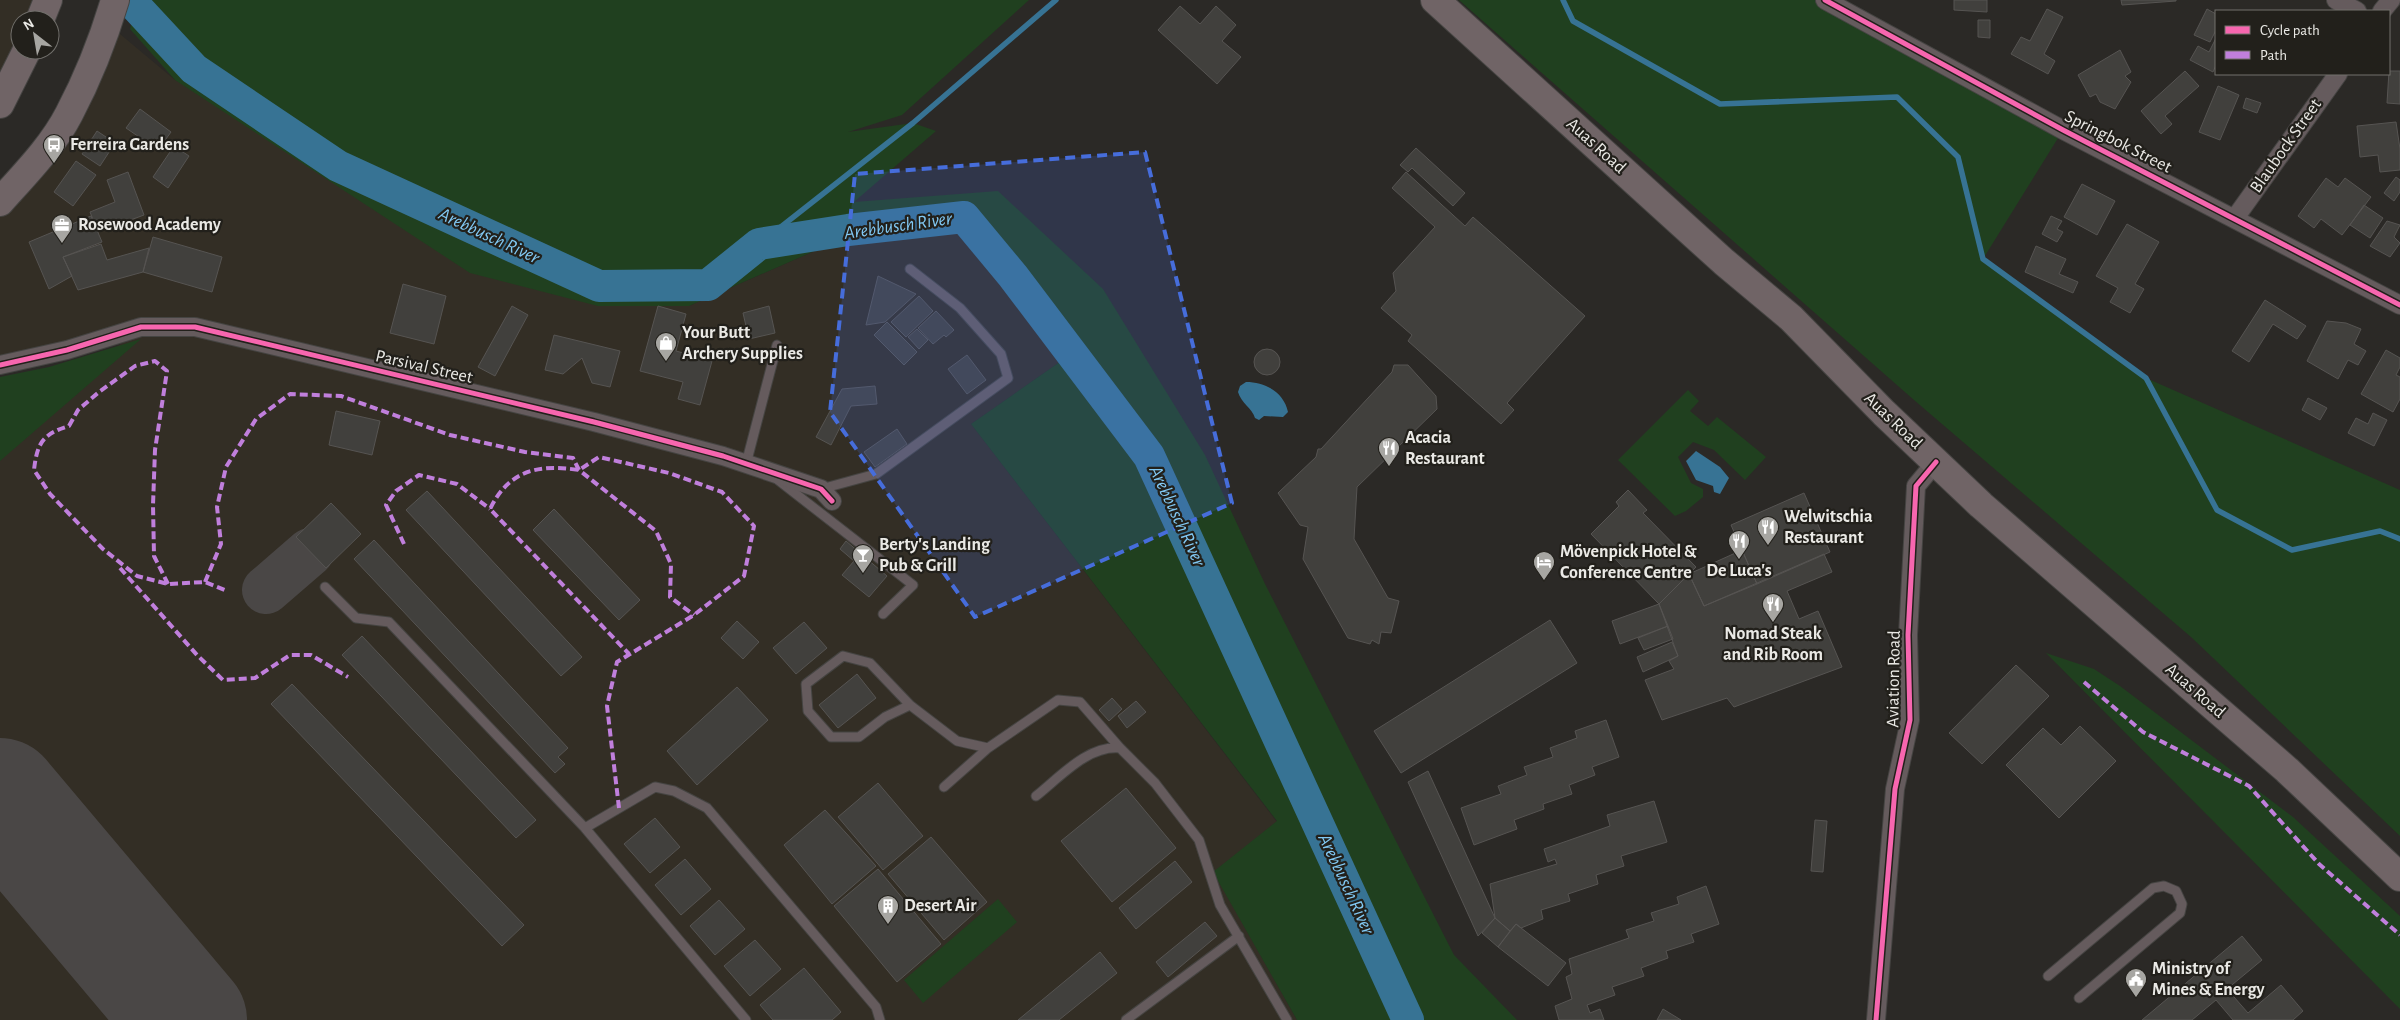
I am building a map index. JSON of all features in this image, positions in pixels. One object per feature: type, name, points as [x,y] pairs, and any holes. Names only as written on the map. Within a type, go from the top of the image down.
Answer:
[{"type":"main road","name":"Auas Road","points":[[1435,0],[1724,262],[1792,318],[1936,462],[2026,545],[2326,806],[2400,877]]},
{"type":"main road","points":[[0,202],[48,146],[69,115],[112,12]]},
{"type":"main road","points":[[0,104],[22,60]]},
{"type":"street","name":"Springbok Street","points":[[1825,0],[2063,130],[2400,305]]},
{"type":"street","points":[[2336,0],[2355,10]]},
{"type":"street","points":[[2383,10],[2391,0]]},
{"type":"street","name":"Blaubock Street","points":[[2235,218],[2337,75]]},
{"type":"street","name":"Parsival Street","points":[[0,365],[67,350],[141,327],[196,327],[594,422],[723,456],[827,495]]},
{"type":"street","name":"Aviation Road","points":[[1876,1020],[1895,789],[1910,720],[1908,635],[1916,486],[1936,462]]},
{"type":"lane","points":[[827,495],[876,474],[1008,378],[1001,354],[960,308],[910,269]]},
{"type":"lane","points":[[746,464],[777,345]]},
{"type":"lane","points":[[768,472],[913,585],[883,614]]},
{"type":"lane","points":[[325,587],[356,618],[389,622],[585,828],[746,1020]]},
{"type":"lane","points":[[910,705],[885,717],[859,737],[831,737],[808,711],[806,684],[843,656],[870,663],[910,705],[957,741],[988,748]]},
{"type":"lane","points":[[944,787],[988,748],[1058,700],[1080,702],[1120,748],[1155,783],[1199,840],[1220,905],[1287,1020]]},
{"type":"lane","points":[[1036,796],[1085,757],[1106,746],[1120,748]]},
{"type":"lane","points":[[585,828],[655,787],[674,791],[707,808],[876,1007],[880,1020]]},
{"type":"lane","points":[[2048,976],[2154,888],[2164,886],[2176,891],[2182,904],[2180,913],[2079,998]]},
{"type":"lane","points":[[1132,1018],[1238,936]]},
{"type":"highlighted area","points":[[1145,152],[1232,503],[975,617],[830,412],[855,174]]},
{"type":"shaded area","points":[[0,0],[48,0],[44,10],[10,10],[10,60],[16,60],[0,104]]},
{"type":"shaded area","points":[[108,24],[175,80],[689,306],[835,242],[892,230],[964,225],[1064,359],[971,424],[1277,822],[1214,872],[1297,1020],[0,1020],[0,447],[139,328],[0,365],[0,202]]},
{"type":"green space","points":[[138,0],[1029,0],[902,115],[848,132],[913,123],[936,131],[854,202],[998,191],[1103,289],[1205,455],[1265,584],[1454,955],[1517,1020],[1297,1020],[1213,872],[1277,821],[971,424],[1064,359],[964,225],[892,230],[835,242],[689,306],[598,306],[470,273],[175,80],[130,29]]},
{"type":"green space","points":[[1459,0],[1824,0],[2063,130],[1983,259],[2146,378],[2400,490],[2400,836],[2191,637],[1914,400]]},
{"type":"green space","points":[[141,339],[0,461],[0,377],[49,367]]},
{"type":"green space","points":[[1688,390],[1699,401],[1690,411],[1708,426],[1717,417],[1766,457],[1745,480],[1714,450],[1693,442],[1678,457],[1691,483],[1703,489],[1703,497],[1686,511],[1675,516],[1618,460]]},
{"type":"green space","points":[[2046,653],[2094,669],[2120,686],[2293,817],[2400,916],[2400,1009]]},
{"type":"green space","points":[[998,899],[1017,922],[923,1003],[904,980]]},
{"type":"water","points":[[1246,382],[1267,386],[1273,390],[1282,399],[1288,412],[1283,417],[1264,416],[1259,420],[1255,418],[1238,392],[1240,386]]},
{"type":"water","points":[[1696,451],[1720,467],[1729,478],[1720,494],[1714,492],[1713,486],[1696,480],[1686,461]]},
{"type":"building","points":[[1954,0],[1987,0],[1987,12],[1954,10]]},
{"type":"building","points":[[2121,0],[2176,0],[2176,1],[2122,5]]},
{"type":"building","points":[[1180,6],[1200,24],[1216,6],[1236,25],[1222,41],[1241,57],[1217,84],[1158,30]]},
{"type":"building","points":[[2047,9],[2063,17],[2044,54],[2055,61],[2048,74],[2011,54],[2021,37],[2030,41]]},
{"type":"building","points":[[2207,9],[2215,13],[2215,32],[2210,42],[2194,35]]},
{"type":"building","points":[[1978,20],[1990,20],[1990,38],[1978,37]]},
{"type":"building","points":[[2215,40],[2215,67],[2213,72],[2190,60],[2198,46],[2209,52]]},
{"type":"building","points":[[2120,50],[2131,72],[2125,76],[2131,82],[2115,109],[2100,102],[2096,94],[2090,97],[2078,75]]},
{"type":"building","points":[[2185,71],[2199,86],[2165,116],[2172,124],[2161,134],[2141,111]]},
{"type":"building","points":[[2390,71],[2400,71],[2400,104],[2387,103]]},
{"type":"building","points":[[2218,86],[2239,95],[2220,140],[2199,132]]},
{"type":"building","points":[[2246,98],[2261,103],[2257,113],[2243,108]]},
{"type":"building","points":[[140,109],[171,132],[158,150],[126,128]]},
{"type":"building","points":[[2396,122],[2400,149],[2400,170],[2380,172],[2378,155],[2360,157],[2357,126]]},
{"type":"building","points":[[97,131],[115,143],[100,166],[82,154]]},
{"type":"building","points":[[174,146],[189,156],[168,188],[153,177]]},
{"type":"building","points":[[1416,148],[1465,193],[1453,206],[1412,168],[1408,172],[1400,165]]},
{"type":"building","points":[[76,161],[96,175],[73,206],[54,192]]},
{"type":"building","points":[[128,172],[144,215],[98,232],[90,212],[115,202],[107,180]]},
{"type":"building","points":[[1406,172],[1465,226],[1473,217],[1585,316],[1507,403],[1514,410],[1501,424],[1408,341],[1412,335],[1381,308],[1396,291],[1393,273],[1435,227],[1392,188]]},
{"type":"building","points":[[2396,177],[2400,180],[2400,192],[2394,201],[2384,193]]},
{"type":"building","points":[[2326,178],[2338,187],[2345,178],[2371,197],[2342,235],[2321,219],[2314,228],[2298,216]]},
{"type":"building","points":[[2082,184],[2115,201],[2097,235],[2064,217]]},
{"type":"building","points":[[2364,205],[2383,218],[2370,238],[2350,225]]},
{"type":"building","points":[[91,216],[102,242],[63,257],[72,276],[49,289],[29,242]]},
{"type":"building","points":[[2051,216],[2062,221],[2057,229],[2063,232],[2057,242],[2042,234]]},
{"type":"building","points":[[2387,221],[2400,225],[2394,237],[2400,243],[2390,257],[2370,246]]},
{"type":"building","points":[[2127,224],[2159,242],[2135,284],[2144,289],[2130,313],[2110,302],[2118,288],[2096,276]]},
{"type":"building","points":[[153,237],[222,257],[212,292],[143,272]]},
{"type":"building","points":[[101,244],[107,260],[149,248],[143,272],[78,290],[63,257]]},
{"type":"building","points":[[2036,246],[2066,259],[2059,274],[2078,282],[2073,293],[2025,272]]},
{"type":"building","points":[[878,276],[916,294],[885,322],[866,325]]},
{"type":"building","points":[[403,284],[446,296],[434,344],[390,333]]},
{"type":"building","points":[[919,296],[933,311],[906,337],[891,322]]},
{"type":"building","points":[[2265,300],[2306,326],[2297,339],[2273,324],[2249,362],[2232,351]]},
{"type":"building","points":[[512,306],[528,315],[495,376],[478,367]]},
{"type":"building","points":[[658,306],[686,314],[676,351],[712,361],[700,405],[678,399],[683,382],[640,371]]},
{"type":"building","points":[[769,306],[775,333],[749,339],[743,313]]},
{"type":"building","points":[[936,311],[954,330],[933,344],[918,328]]},
{"type":"building","points":[[2327,321],[2346,323],[2361,329],[2354,344],[2366,351],[2358,365],[2348,360],[2338,379],[2307,361]]},
{"type":"building","points":[[887,322],[917,352],[904,365],[874,335]]},
{"type":"building","points":[[917,329],[928,340],[919,349],[908,337]]},
{"type":"building","points":[[554,335],[620,351],[610,387],[592,383],[582,358],[563,374],[545,370]]},
{"type":"building","points":[[1267,349],[1276,353],[1280,362],[1276,371],[1267,375],[1258,371],[1254,362],[1258,353]]},
{"type":"building","points":[[2386,350],[2400,358],[2400,367],[2396,375],[2400,377],[2400,399],[2393,412],[2361,394]]},
{"type":"building","points":[[967,355],[986,380],[967,394],[948,369]]},
{"type":"building","points":[[1394,365],[1408,365],[1436,396],[1437,409],[1357,487],[1354,539],[1388,598],[1399,601],[1391,633],[1381,632],[1379,644],[1372,640],[1370,644],[1348,638],[1303,559],[1308,527],[1300,525],[1278,493],[1316,457],[1318,449],[1321,449],[1392,372]]},
{"type":"building","points":[[875,386],[877,404],[851,406],[831,445],[816,437],[842,389]]},
{"type":"building","points":[[2308,398],[2327,408],[2320,420],[2302,410]]},
{"type":"building","points":[[336,411],[380,421],[372,455],[329,445]]},
{"type":"building","points":[[2373,413],[2387,420],[2374,446],[2348,433],[2356,418],[2368,424]]},
{"type":"building","points":[[897,429],[907,444],[875,467],[864,452]]},
{"type":"building","points":[[1628,490],[1647,510],[1643,513],[1696,567],[1659,604],[1591,534],[1619,506],[1616,502]]},
{"type":"building","points":[[427,491],[582,657],[561,676],[406,510]]},
{"type":"building","points":[[1804,493],[1830,552],[1757,584],[1731,525]]},
{"type":"building","points":[[331,503],[361,534],[326,568],[296,537]]},
{"type":"building","points":[[554,509],[640,600],[619,620],[533,530]]},
{"type":"building","points":[[374,540],[568,748],[558,757],[565,764],[555,773],[354,559]]},
{"type":"building","points":[[846,541],[887,576],[869,597],[842,575],[854,561],[840,549]]},
{"type":"building","points":[[1742,550],[1757,584],[1704,606],[1689,574]]},
{"type":"building","points":[[1824,554],[1832,572],[1787,591],[1799,619],[1818,611],[1842,667],[1734,707],[1727,698],[1662,720],[1645,680],[1674,669],[1669,661],[1678,656],[1659,604],[1689,574],[1704,606]]},
{"type":"building","points":[[1659,604],[1668,626],[1620,644],[1612,621]]},
{"type":"building","points":[[1550,620],[1577,663],[1401,773],[1374,731]]},
{"type":"building","points":[[737,621],[759,642],[743,659],[721,638]]},
{"type":"building","points":[[804,622],[827,648],[796,674],[773,648]]},
{"type":"building","points":[[1668,626],[1673,639],[1644,650],[1638,638]]},
{"type":"building","points":[[362,636],[536,820],[516,838],[342,655]]},
{"type":"building","points":[[1672,642],[1678,656],[1643,672],[1637,657]]},
{"type":"building","points":[[2016,665],[2049,696],[1982,764],[1949,733]]},
{"type":"building","points":[[857,674],[876,698],[838,728],[819,705]]},
{"type":"building","points":[[292,684],[524,925],[502,946],[271,704]]},
{"type":"building","points":[[737,687],[768,720],[697,785],[667,751]]},
{"type":"building","points":[[1112,698],[1122,709],[1109,721],[1099,710]]},
{"type":"building","points":[[1136,701],[1146,712],[1127,728],[1118,716]]},
{"type":"building","points":[[1606,720],[1619,757],[1592,767],[1595,775],[1569,785],[1572,794],[1543,804],[1544,809],[1514,820],[1517,829],[1474,845],[1461,808],[1501,794],[1498,786],[1527,775],[1524,767],[1553,757],[1550,748],[1577,738],[1575,731]]},
{"type":"building","points":[[2080,726],[2116,761],[2059,818],[2006,765],[2043,728],[2061,745]]},
{"type":"building","points":[[1428,771],[1495,918],[1478,936],[1408,782]]},
{"type":"building","points":[[878,783],[923,836],[883,870],[838,817]]},
{"type":"building","points":[[1126,788],[1176,848],[1112,902],[1061,841]]},
{"type":"building","points":[[1654,801],[1667,842],[1621,856],[1624,866],[1596,875],[1598,884],[1568,894],[1570,901],[1541,910],[1543,919],[1521,928],[1516,924],[1510,931],[1495,918],[1490,884],[1557,864],[1555,859],[1548,862],[1544,849],[1610,826],[1607,815]]},
{"type":"building","points":[[825,810],[876,866],[832,904],[784,845]]},
{"type":"building","points":[[655,818],[680,847],[650,873],[624,844]]},
{"type":"building","points":[[1815,820],[1827,821],[1823,872],[1811,871]]},
{"type":"building","points":[[931,837],[987,902],[944,940],[888,874]]},
{"type":"building","points":[[685,859],[711,889],[681,915],[655,885]]},
{"type":"building","points":[[1175,861],[1192,882],[1136,929],[1119,908]]},
{"type":"building","name":"Desert Air","points":[[878,869],[941,944],[897,982],[834,906]]},
{"type":"building","points":[[1706,886],[1719,924],[1691,934],[1694,942],[1666,951],[1668,958],[1641,968],[1644,976],[1612,987],[1615,995],[1587,1005],[1590,1013],[1600,1009],[1604,1020],[1559,1020],[1555,1006],[1572,999],[1566,977],[1572,974],[1569,959],[1629,938],[1626,930],[1654,921],[1651,913],[1679,904],[1677,897]]},
{"type":"building","points":[[719,900],[745,929],[715,955],[690,926]]},
{"type":"building","points":[[1495,918],[1510,931],[1498,947],[1482,933]]},
{"type":"building","points":[[1205,922],[1217,936],[1168,977],[1156,962]]},
{"type":"building","points":[[1516,924],[1566,963],[1548,986],[1498,947]]},
{"type":"building","points":[[2242,936],[2262,960],[2227,989],[2248,1013],[2281,985],[2303,1011],[2293,1020],[2233,1020],[2216,1000],[2192,1020],[2142,1020]]},
{"type":"building","points":[[755,940],[781,969],[750,996],[724,966]]},
{"type":"building","points":[[1100,952],[1117,973],[1059,1020],[1018,1020]]},
{"type":"building","points":[[804,968],[841,1012],[832,1020],[773,1020],[760,1005]]},
{"type":"building","points":[[1663,1009],[1681,1020],[1657,1020]]},
{"type":"waterway","name":"Arebbusch River","points":[[130,0],[194,69],[338,166],[599,286],[708,285],[759,244],[848,230],[964,217],[1013,276],[1149,456],[1408,1020]]},
{"type":"waterway","points":[[759,244],[913,123],[1056,0]]},
{"type":"waterway","points":[[1563,0],[1573,21],[1720,104],[1897,97],[1958,157],[1983,259],[2146,378],[2217,510],[2292,550],[2380,531],[2400,539]]},
{"type":"taxiway","points":[[266,590],[310,552]]},
{"type":"taxiway","points":[[0,833],[48,856]]},
{"type":"runway","points":[[0,798],[187,1020]]},
{"type":"marked path","points":[[168,584],[154,556],[155,450],[167,371],[155,361],[135,366],[78,410],[69,426],[60,429],[42,441],[37,453],[34,470],[50,494],[103,549],[137,576],[168,584],[205,582],[227,591]]},
{"type":"marked path","points":[[205,582],[221,544],[217,507],[226,467],[256,419],[290,394],[341,396],[450,435],[525,452],[573,458],[579,470],[656,531],[671,564],[670,597],[694,615]]},
{"type":"marked path","points":[[619,808],[607,706],[617,662],[694,615],[744,576],[754,526],[722,492],[669,473],[599,457],[579,470],[564,468],[538,469],[516,478],[506,486],[490,509],[629,654]]},
{"type":"marked path","points":[[404,544],[386,505],[396,491],[419,475],[457,484],[490,509]]},
{"type":"marked path","points":[[120,568],[197,655],[223,680],[255,678],[290,655],[311,655],[348,677]]},
{"type":"marked path","points":[[2084,682],[2143,732],[2249,786],[2319,864],[2400,935]]},
{"type":"cycle path","points":[[1825,0],[2063,130],[2400,305]]},
{"type":"cycle path","points":[[0,365],[67,350],[141,327],[195,327],[594,422],[723,456],[821,489],[832,501]]},
{"type":"cycle path","points":[[1876,1020],[1895,789],[1910,720],[1908,635],[1916,486],[1936,462]]},
{"type":"place","name":"Ferreira Gardens","points":[[54,164]]},
{"type":"place","name":"Rosewood Academy","points":[[62,244]]},
{"type":"place","name":"Your Butt Archery Supplies","points":[[666,362]]},
{"type":"place","name":"Acacia Restaurant","points":[[1389,467]]},
{"type":"place","name":"Welwitschia Restaurant","points":[[1768,546]]},
{"type":"place","name":"De Luca's","points":[[1739,560]]},
{"type":"place","name":"Berty's Landing Pub & Grill","points":[[863,574]]},
{"type":"place","name":"Mövenpick Hotel & Conference Centre","points":[[1544,581]]},
{"type":"place","name":"Nomad Steak and Rib Room","points":[[1773,623]]},
{"type":"place","name":"Desert Air","points":[[888,925]]},
{"type":"place","name":"Ministry of Mines & Energy","points":[[2136,998]]}]
